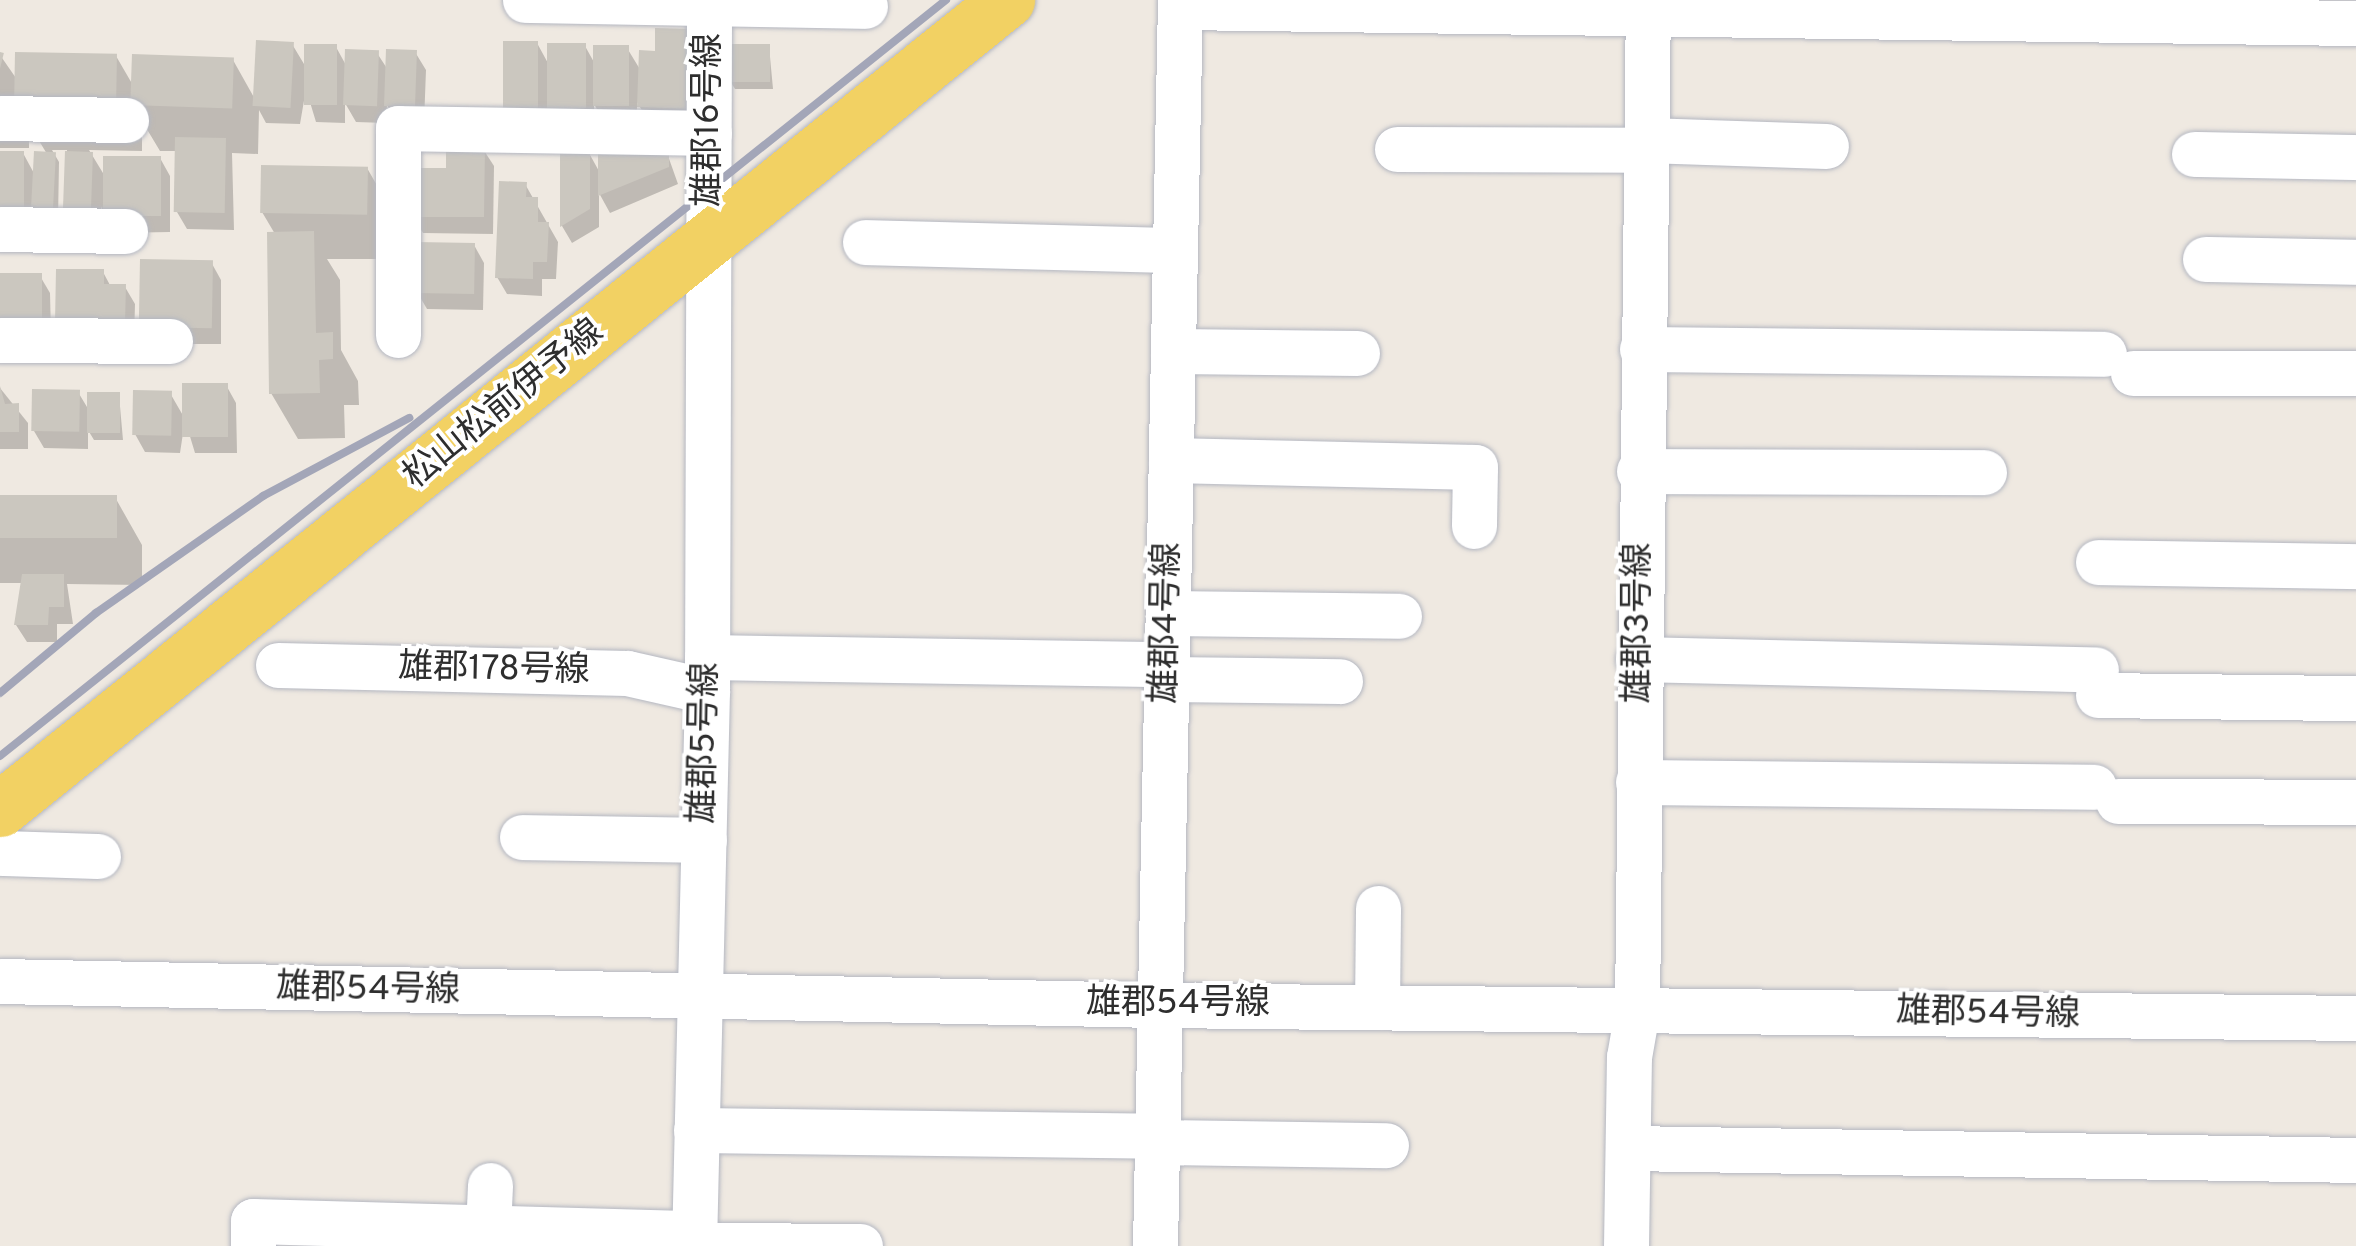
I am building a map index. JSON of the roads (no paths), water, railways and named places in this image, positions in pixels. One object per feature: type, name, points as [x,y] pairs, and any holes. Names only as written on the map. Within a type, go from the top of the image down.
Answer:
[{"type":"main road","name":"松山松前伊予線","points":[[0,808],[1007,0]]},
{"type":"street","points":[[525,0],[865,6]]},
{"type":"street","name":"雄郡16号線","points":[[709,2],[709,240]]},
{"type":"street","points":[[1180,3],[1648,7],[2356,23]]},
{"type":"street","name":"雄郡4号線","points":[[1156,1246],[1180,3]]},
{"type":"street","name":"雄郡3号線","points":[[1626,1246],[1629,1057],[1638,1010],[1639,471],[1648,7]]},
{"type":"street","points":[[0,118],[126,120]]},
{"type":"street","points":[[398,335],[398,128],[709,132]]},
{"type":"street","points":[[1397,149],[1826,146]]},
{"type":"street","points":[[2194,154],[2356,156]]},
{"type":"street","points":[[0,229],[125,230]]},
{"type":"street","name":"雄郡5号線","points":[[694,1241],[707,674],[709,240]]},
{"type":"street","points":[[880,252],[1175,250]]},
{"type":"street","points":[[2205,259],[2356,262]]},
{"type":"street","points":[[0,340],[149,353]]},
{"type":"street","points":[[1642,349],[2356,373]]},
{"type":"street","points":[[1173,351],[1357,353]]},
{"type":"street","points":[[1171,460],[1475,467],[1474,526]]},
{"type":"street","points":[[1639,471],[1984,472]]},
{"type":"street","points":[[2098,562],[2356,566]]},
{"type":"street","points":[[1168,612],[1399,616]]},
{"type":"street","points":[[1638,660],[2356,698]]},
{"type":"street","name":"雄郡178号線","points":[[300,676],[478,687],[627,673],[1166,672],[1340,682]]},
{"type":"street","points":[[1638,782],[2356,802]]},
{"type":"street","points":[[522,837],[704,840]]},
{"type":"street","points":[[0,852],[98,856]]},
{"type":"street","points":[[1376,1007],[1378,908]]},
{"type":"street","name":"雄郡54号線","points":[[0,981],[1160,1005],[2356,1018]]},
{"type":"street","points":[[696,1130],[1386,1145]]},
{"type":"street","points":[[1628,1148],[2165,1174],[2356,1160]]},
{"type":"street","points":[[253,1246],[253,1221],[489,1207],[694,1241],[860,1246]]},
{"type":"railway","points":[[0,756],[946,0]]},
{"type":"railway","points":[[0,693],[96,613],[263,496],[409,418]]}]
